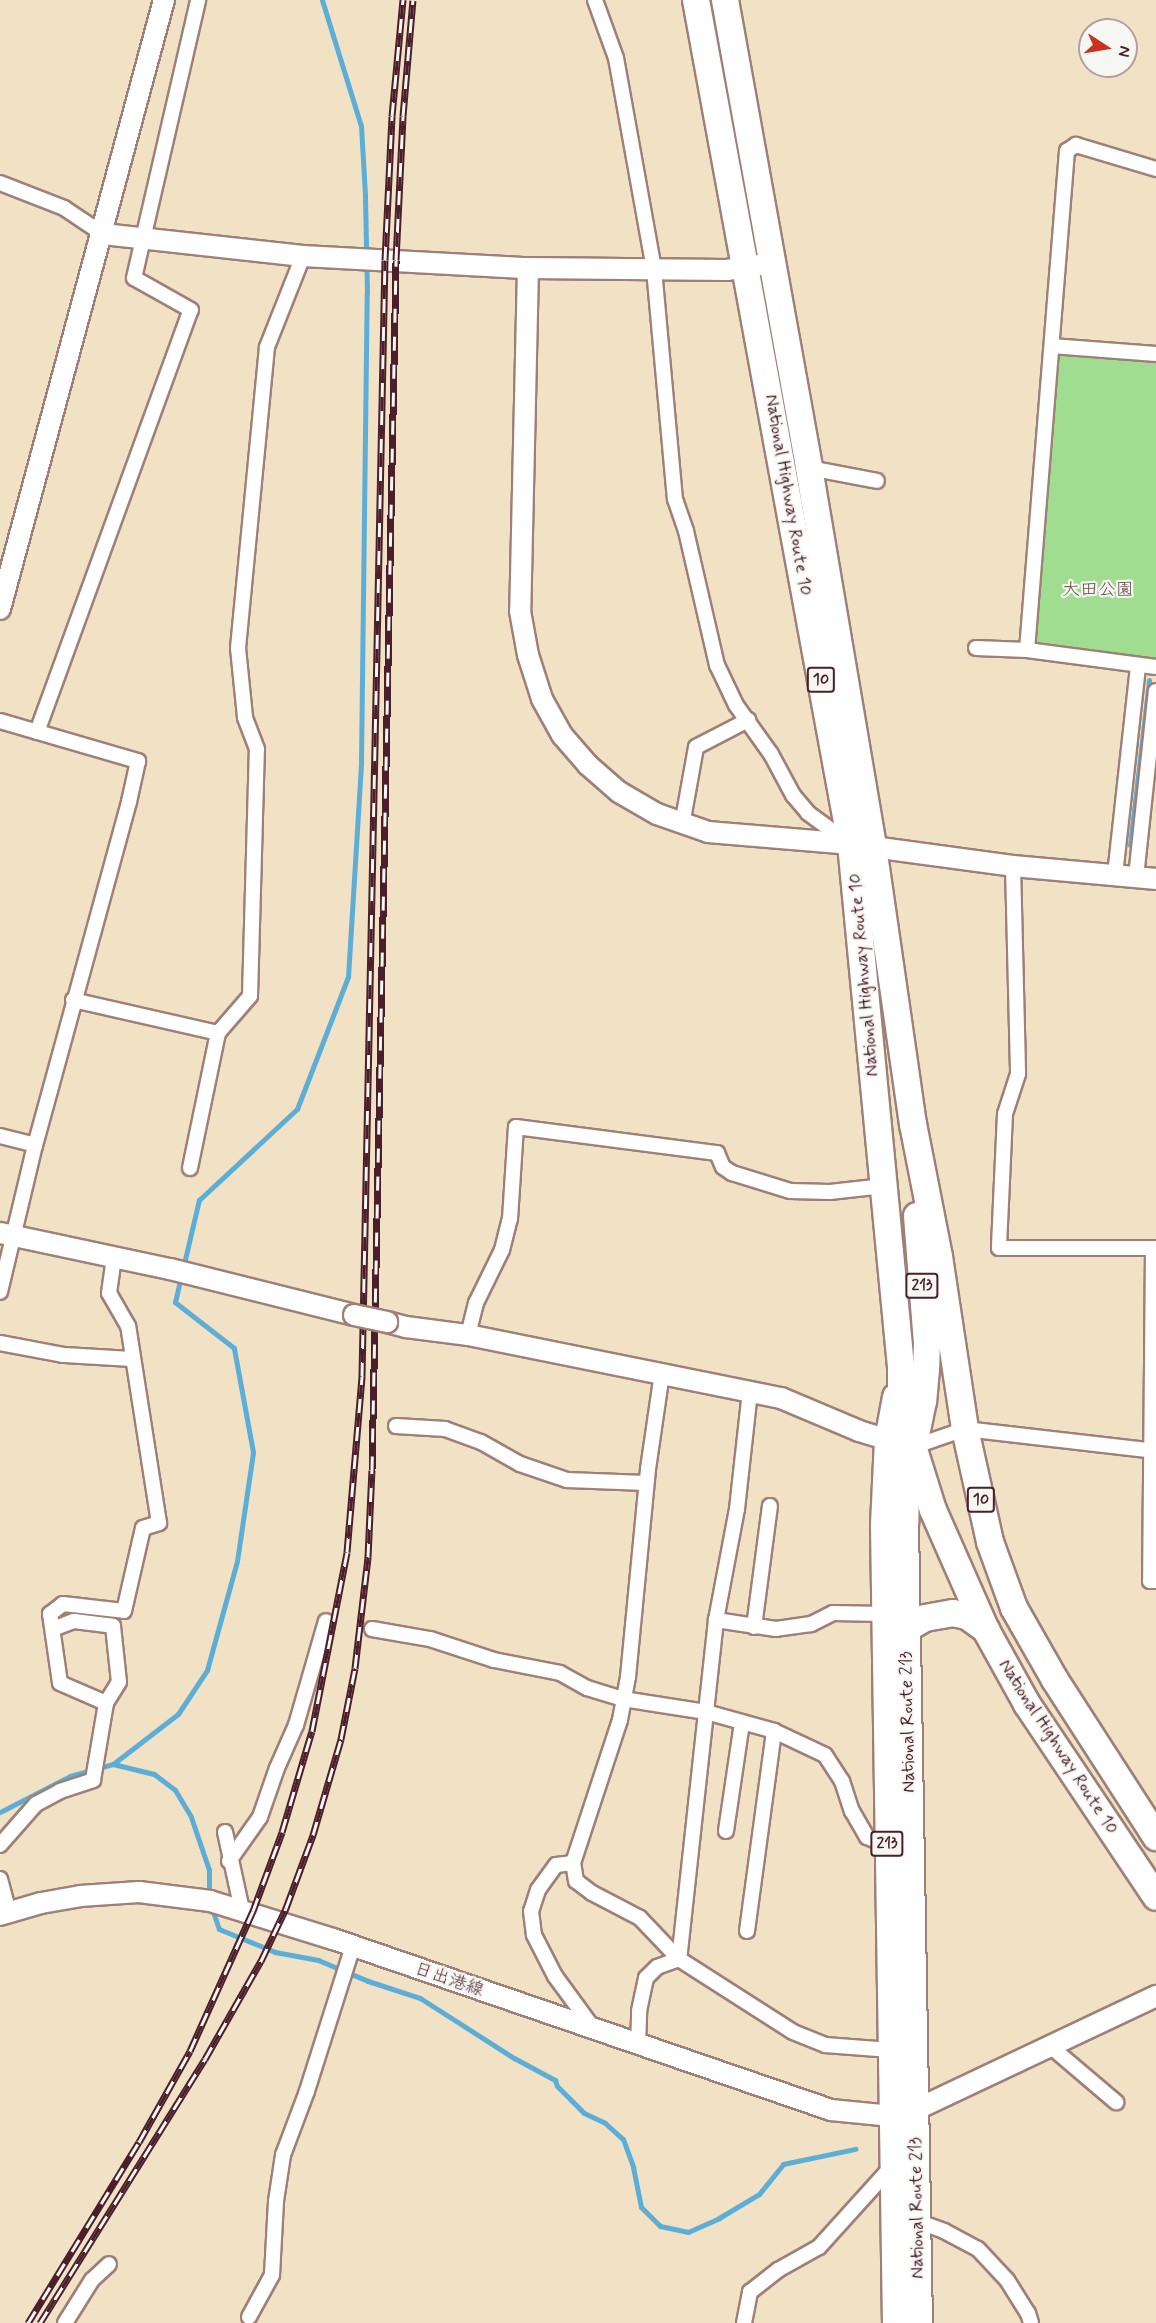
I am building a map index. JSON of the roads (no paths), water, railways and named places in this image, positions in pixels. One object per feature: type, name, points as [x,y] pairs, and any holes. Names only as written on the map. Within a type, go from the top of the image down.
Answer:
[{"type":"highway","name":"National Highway Route 10","points":[[696,0],[862,846],[939,1257],[965,1428],[990,1542],[1014,1608],[1055,1680],[1156,1837]]},
{"type":"highway","name":"National Highway Route 10","points":[[725,0],[809,468],[862,846],[884,1186],[901,1367],[901,1408],[933,1510],[986,1630],[1027,1704],[1156,1897]]},
{"type":"highway","name":"National Route 213","points":[[896,2323],[905,2219],[903,2113],[906,1484],[923,1401],[927,1343],[919,1242],[914,1124]]},
{"type":"highway","name":"National Route 213","points":[[901,1367],[888,1440],[884,1525],[891,2050],[903,2113],[893,2165],[905,2219],[919,2323]]},
{"type":"highway","points":[[906,1629],[931,1616],[953,1613],[967,1616],[986,1630]]},
{"type":"street","points":[[0,609],[103,234],[164,0]]},
{"type":"street","points":[[37,732],[191,310],[134,278],[198,0]]},
{"type":"street","points":[[595,0],[616,58],[654,269],[675,499],[686,531],[722,680],[771,754],[793,795],[808,813],[862,846]]},
{"type":"street","points":[[1027,650],[1067,151],[1076,145],[1156,169]]},
{"type":"street","points":[[0,183],[64,208],[103,234],[143,240],[303,256],[528,268],[747,268],[773,263]]},
{"type":"street","points":[[190,1168],[218,1033],[250,996],[257,749],[245,717],[238,648],[267,347],[303,256]]},
{"type":"street","points":[[528,268],[520,611],[533,676],[550,717],[588,765],[619,792],[657,814],[682,825],[708,832],[862,846],[1013,866],[1156,879]]},
{"type":"street","points":[[1052,346],[1156,354]]},
{"type":"street","points":[[809,468],[877,482]]},
{"type":"street","points":[[976,648],[1027,650],[1156,667]]},
{"type":"street","points":[[1115,875],[1138,665]]},
{"type":"street","points":[[1136,877],[1156,692]]},
{"type":"street","points":[[682,825],[696,747],[748,720]]},
{"type":"street","points":[[0,721],[138,761],[129,802],[35,1145],[6,1234],[0,1292]]},
{"type":"street","points":[[1013,866],[1018,1074],[1005,1114],[1002,1140],[999,1248],[1154,1248],[1154,1451],[1150,1581],[1156,1581]]},
{"type":"street","points":[[73,1000],[218,1033]]},
{"type":"street","points":[[468,1335],[477,1303],[502,1250],[510,1219],[516,1127],[717,1154],[723,1167],[732,1173],[790,1191],[830,1192],[884,1186]]},
{"type":"street","points":[[0,1136],[35,1145]]},
{"type":"street","points":[[6,1234],[114,1257],[406,1327],[468,1335],[782,1398],[859,1431],[914,1447],[965,1428],[1154,1451]]},
{"type":"street","points":[[106,1703],[60,1683],[50,1614],[63,1604],[124,1611],[142,1528],[159,1523],[128,1326],[109,1293],[114,1257]]},
{"type":"street","points":[[0,1343],[63,1354],[133,1359]]},
{"type":"street","points":[[662,1373],[646,1483],[628,1677],[620,1720],[573,1863],[576,1881],[592,1893],[640,1918],[679,1959],[793,2032],[825,2045],[891,2050]]},
{"type":"street","points":[[679,1959],[716,1620],[737,1509],[750,1392]]},
{"type":"street","points":[[396,1426],[445,1429],[481,1442],[520,1464],[567,1480],[646,1483]]},
{"type":"street","points":[[754,1627],[770,1506]]},
{"type":"street","points":[[716,1620],[776,1629],[811,1624],[833,1612],[884,1614]]},
{"type":"street","points":[[0,1845],[36,1804],[60,1791],[93,1780],[106,1703],[119,1682],[113,1626],[74,1621],[58,1627]]},
{"type":"street","points":[[230,1861],[260,1817],[277,1768],[296,1725],[326,1622]]},
{"type":"street","points":[[372,1629],[430,1639],[494,1660],[560,1673],[587,1688],[623,1698],[706,1712],[774,1731],[825,1755],[842,1781],[852,1811],[867,1837],[887,1845]]},
{"type":"street","points":[[726,1831],[742,1722]]},
{"type":"street","points":[[747,1931],[774,1731]]},
{"type":"street","points":[[225,1832],[242,1910]]},
{"type":"street","points":[[573,1863],[556,1865],[538,1890],[531,1911],[532,1923],[534,1935],[555,1976],[595,2031]]},
{"type":"street","points":[[0,1879],[4,1913]]},
{"type":"street","name":"日出港線","points":[[4,1913],[80,1896],[139,1892],[210,1901],[353,1946],[638,2046],[831,2110],[903,2113]]},
{"type":"street","points":[[249,2318],[272,2275],[276,2201],[282,2156],[307,2091],[353,1946]]},
{"type":"street","points":[[638,2046],[639,2011],[646,1978],[657,1967],[679,1959]]},
{"type":"street","points":[[903,2113],[1156,1996]]},
{"type":"street","points":[[1050,2046],[1116,2102]]},
{"type":"street","points":[[744,2323],[750,2292],[778,2270],[819,2247],[893,2165]]},
{"type":"street","points":[[905,2219],[978,2249],[1007,2280],[1028,2313],[1031,2323]]},
{"type":"street","points":[[65,2323],[92,2280],[109,2264]]},
{"type":"waterway","points":[[113,1764],[178,1714],[207,1670],[237,1561],[253,1452],[234,1348],[175,1302],[199,1200],[297,1109],[348,977],[361,762],[367,293],[365,195],[361,126],[322,0]]},
{"type":"waterway","points":[[1130,845],[1149,680]]},
{"type":"waterway","points":[[0,1812],[70,1776],[113,1764],[154,1774],[175,1790],[191,1817],[209,1870],[209,1898]]},
{"type":"waterway","points":[[211,1906],[219,1929],[275,1952],[318,1960],[368,1981],[420,1998],[514,2058],[555,2080],[557,2086],[584,2113],[605,2123],[623,2139],[633,2167],[641,2207],[660,2226],[688,2232],[719,2218],[759,2194],[783,2164],[855,2149]]},
{"type":"railway","points":[[28,2323],[139,2142],[190,2051],[253,1911],[282,1832],[312,1731],[347,1552],[362,1376],[385,260],[392,116],[403,0]]},
{"type":"railway","points":[[40,2323],[205,2059],[261,1961],[286,1908],[313,1835],[341,1739],[355,1668],[368,1557],[372,1470],[396,260],[403,116],[413,0]]},
{"type":"park label","name":"大田公園","points":[[1098,590]]}]
